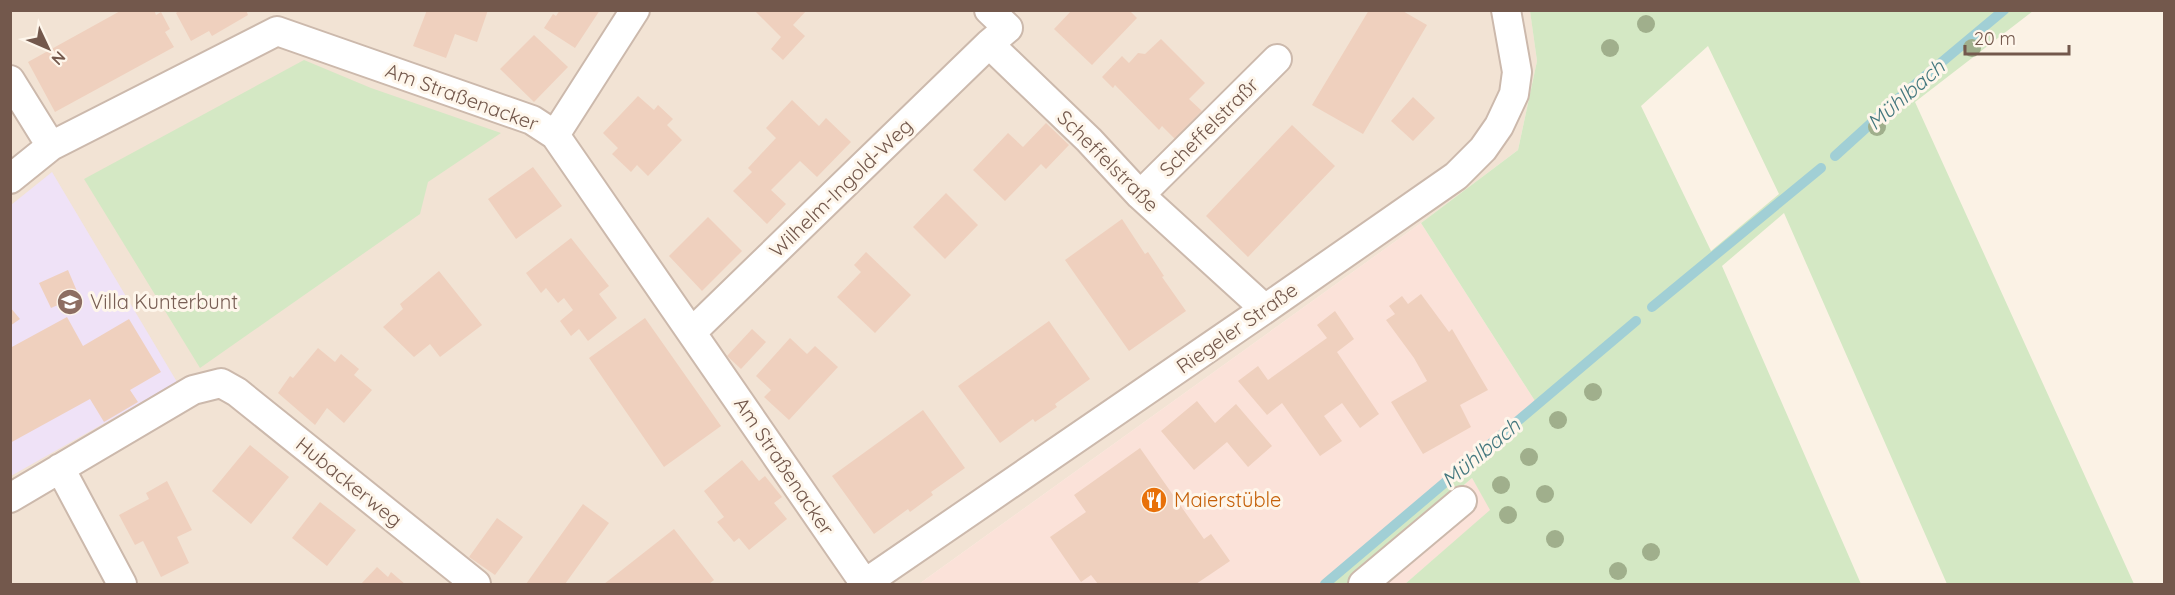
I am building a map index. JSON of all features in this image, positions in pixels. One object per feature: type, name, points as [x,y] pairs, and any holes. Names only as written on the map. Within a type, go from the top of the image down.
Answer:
[{"type":"street","points":[[555,135],[634,10]]},
{"type":"street","points":[[989,10],[1008,28],[989,44]]},
{"type":"street","name":"Riegeler Straße","points":[[864,584],[1456,176],[1483,149],[1499,126],[1514,94],[1517,72],[1506,10]]},
{"type":"street","name":"Am Straßenacker","points":[[10,179],[51,146],[276,21],[532,120],[555,135],[864,584]]},
{"type":"street","name":"Scheffelstraße","points":[[989,44],[1089,140],[1140,195],[1265,309]]},
{"type":"street","name":"Wilhelm-Ingold-Weg","points":[[692,332],[989,44]]},
{"type":"street","name":"Scheffelstraßr","points":[[1140,195],[1277,59]]},
{"type":"street","points":[[10,80],[51,146]]},
{"type":"street","name":"Hubackerweg","points":[[60,468],[194,390],[221,383],[237,392],[476,585]]},
{"type":"street","points":[[10,498],[60,468],[122,585]]},
{"type":"street","points":[[1363,585],[1462,501]]},
{"type":"shaded area","points":[[1530,10],[1537,61],[1518,150],[1421,223],[919,584],[11,584],[10,11]]},
{"type":"shaded area","name":"Villa Kunterbunt","points":[[52,172],[177,382],[11,476],[11,205]]},
{"type":"shaded area","points":[[1421,223],[1535,401],[1324,579],[1329,584],[919,584]]},
{"type":"shaded area","points":[[1472,478],[1491,510],[1405,584],[1349,584]]},
{"type":"green space","points":[[1530,11],[2033,11],[1915,102],[2134,584],[1947,584],[1784,213],[1722,266],[1861,584],[1405,584],[1490,510],[1472,478],[1349,584],[1329,584],[1324,579],[1535,401],[1421,223],[1518,150],[1537,61]],"holes":[[[1708,46],[1779,194],[1711,251],[1641,106]]]},
{"type":"green space","points":[[304,60],[371,88],[501,133],[428,182],[420,214],[200,368],[84,179]]},
{"type":"building","points":[[122,10],[154,10],[156,15],[161,12],[170,29],[165,32],[174,47],[55,112],[28,62]]},
{"type":"building","points":[[180,10],[246,10],[248,15],[212,36],[209,31],[191,41],[176,13]]},
{"type":"building","points":[[427,10],[488,10],[477,42],[455,34],[446,58],[413,46]]},
{"type":"building","points":[[560,10],[600,10],[575,48],[544,28],[553,14],[556,16]]},
{"type":"building","points":[[754,10],[807,10],[793,25],[805,36],[783,60],[771,49],[781,37]]},
{"type":"building","points":[[1072,10],[1129,10],[1137,18],[1092,65],[1054,29]]},
{"type":"building","points":[[1369,10],[1401,10],[1427,25],[1363,134],[1312,105]]},
{"type":"building","points":[[534,35],[568,67],[534,102],[500,69]]},
{"type":"building","points":[[1161,39],[1205,83],[1189,99],[1202,111],[1175,139],[1162,126],[1159,130],[1115,85],[1113,88],[1102,77],[1122,56],[1129,63],[1138,53],[1145,54]]},
{"type":"building","points":[[638,96],[654,110],[658,105],[673,119],[667,125],[682,140],[648,176],[637,165],[631,172],[612,154],[618,148],[603,133]]},
{"type":"building","points":[[1413,97],[1435,118],[1413,141],[1391,121]]},
{"type":"building","points":[[792,100],[819,126],[826,118],[851,142],[817,177],[800,161],[771,190],[786,204],[767,224],[733,191],[752,172],[748,168],[776,138],[766,128]]},
{"type":"building","points":[[1046,123],[1069,145],[1046,169],[1041,164],[1005,201],[973,170],[1008,133],[1023,147]]},
{"type":"building","points":[[1292,125],[1335,166],[1248,257],[1206,216]]},
{"type":"building","points":[[533,167],[562,206],[516,239],[488,199]]},
{"type":"building","points":[[946,193],[978,225],[945,259],[913,227]]},
{"type":"building","points":[[708,217],[742,251],[702,291],[669,256]]},
{"type":"building","points":[[1122,219],[1145,254],[1148,252],[1186,311],[1129,351],[1065,260]]},
{"type":"building","points":[[571,238],[609,286],[599,294],[617,318],[588,341],[579,329],[571,336],[560,321],[573,310],[564,298],[558,303],[546,288],[541,293],[526,273]]},
{"type":"building","points":[[866,252],[911,295],[875,333],[837,297],[861,272],[854,265]]},
{"type":"building","points":[[68,270],[79,296],[51,308],[39,283]]},
{"type":"building","points":[[439,271],[482,325],[440,357],[430,344],[414,357],[383,327],[403,309],[400,304]]},
{"type":"building","points":[[1421,294],[1449,332],[1452,329],[1488,390],[1460,405],[1471,427],[1423,454],[1391,402],[1427,381],[1414,358],[1386,320],[1395,314],[1389,306],[1402,296],[1408,304]]},
{"type":"building","points":[[10,307],[20,319],[10,326]]},
{"type":"building","points":[[1335,311],[1354,339],[1337,352],[1379,414],[1360,428],[1342,403],[1324,416],[1342,441],[1320,456],[1282,403],[1267,415],[1238,381],[1258,366],[1268,380],[1327,338],[1317,325]]},
{"type":"building","points":[[67,317],[83,346],[129,319],[161,372],[130,390],[138,402],[104,422],[90,399],[10,443],[10,348]]},
{"type":"building","points":[[645,318],[721,426],[664,467],[589,358]]},
{"type":"building","points":[[1049,321],[1090,379],[1055,404],[1057,407],[1035,422],[1033,419],[1000,443],[958,386]]},
{"type":"building","points":[[752,329],[766,342],[741,369],[727,356]]},
{"type":"building","points":[[790,338],[807,354],[815,346],[838,367],[789,420],[764,397],[771,390],[756,376]]},
{"type":"building","points":[[318,348],[335,362],[341,354],[359,369],[354,375],[372,390],[344,423],[327,408],[315,425],[278,393],[290,376],[293,378]]},
{"type":"building","points":[[1197,401],[1215,423],[1236,404],[1272,446],[1248,467],[1227,442],[1194,470],[1161,431]]},
{"type":"building","points":[[923,410],[965,468],[931,492],[933,495],[910,512],[908,509],[874,534],[832,476]]},
{"type":"building","points":[[250,445],[289,477],[251,524],[212,491]]},
{"type":"building","points":[[1140,448],[1204,539],[1211,534],[1230,561],[1196,584],[1098,584],[1091,575],[1081,582],[1050,537],[1086,512],[1074,495]]},
{"type":"building","points":[[742,460],[759,481],[765,476],[782,497],[774,503],[787,519],[749,550],[739,538],[734,542],[717,522],[724,517],[704,491]]},
{"type":"building","points":[[167,481],[192,530],[177,537],[189,563],[161,577],[143,541],[135,545],[119,515],[149,499],[146,493]]},
{"type":"building","points":[[320,502],[356,530],[327,566],[292,538]]},
{"type":"building","points":[[583,504],[609,523],[565,584],[526,584]]},
{"type":"building","points":[[497,518],[523,537],[495,575],[469,557]]},
{"type":"building","points":[[674,529],[714,580],[709,584],[604,584]]},
{"type":"building","points":[[377,567],[388,577],[391,572],[405,584],[361,584]]},
{"type":"waterway","name":"Mühlbach","points":[[1835,156],[1900,97],[2004,10]]},
{"type":"waterway","name":"Mühlbach","points":[[1652,307],[1821,168]]},
{"type":"waterway","name":"Mühlbach","points":[[1325,584],[1636,321]]},
{"type":"place","name":"Villa Kunterbunt","points":[[70,302]]},
{"type":"place","name":"Maierstüble","points":[[1154,500]]}]
